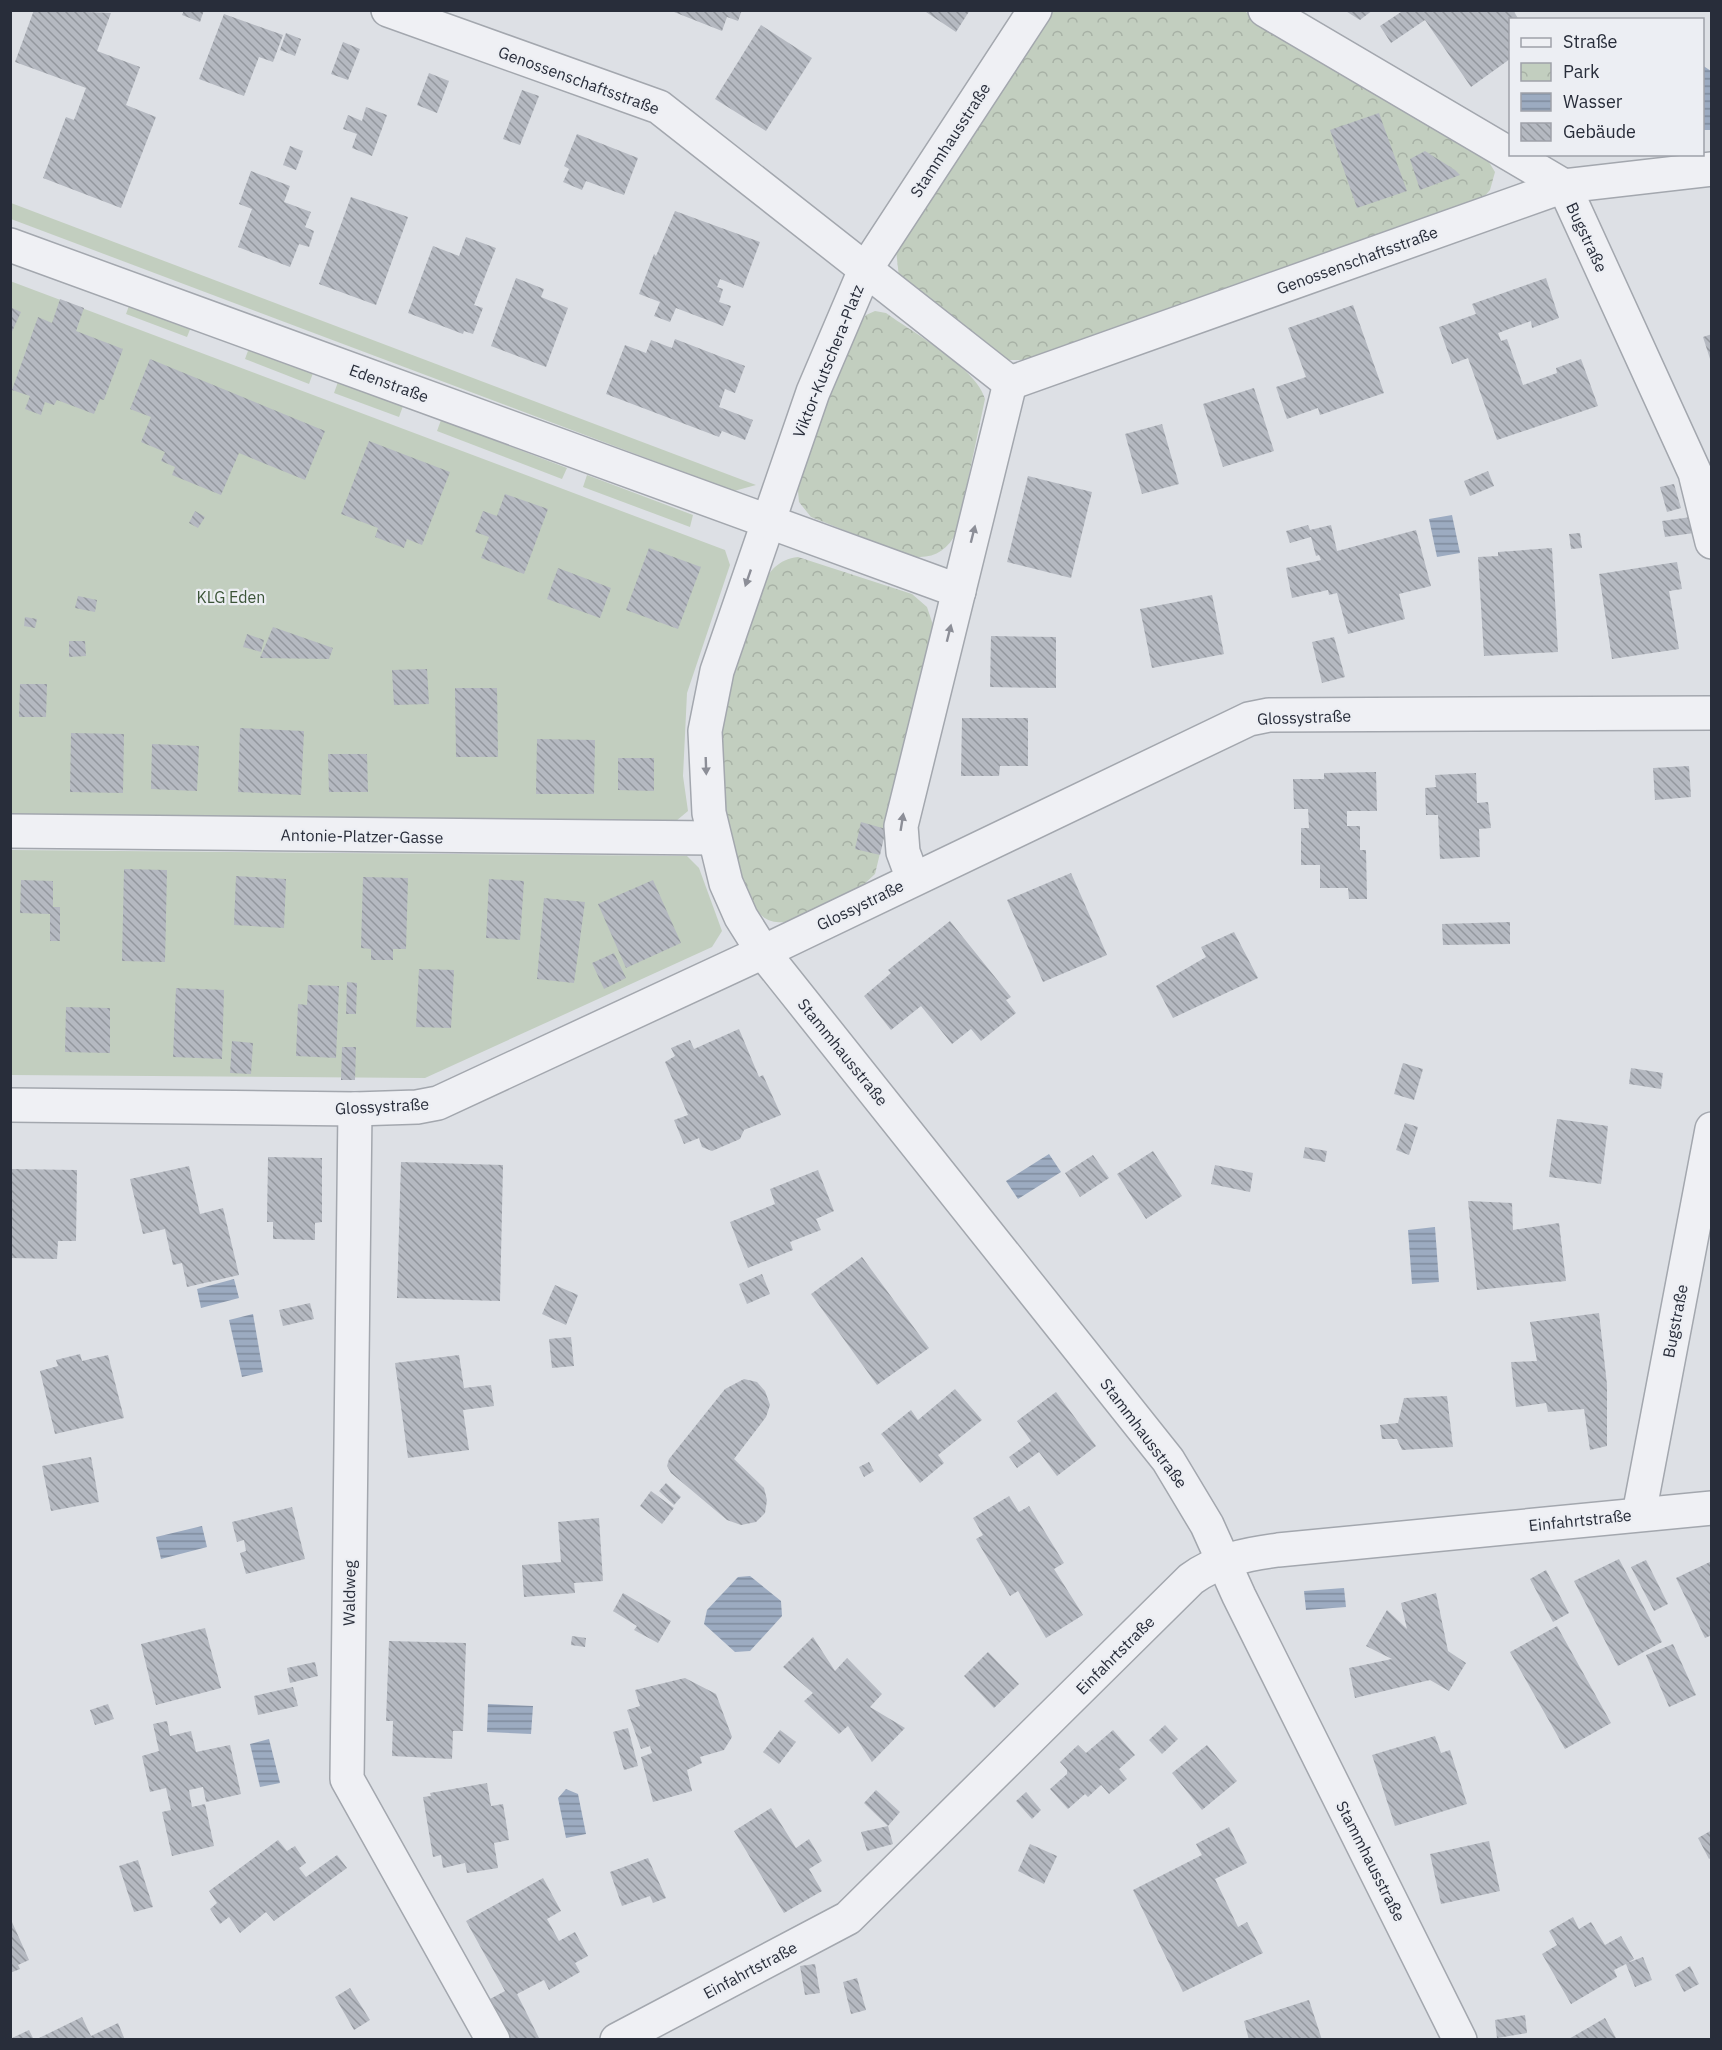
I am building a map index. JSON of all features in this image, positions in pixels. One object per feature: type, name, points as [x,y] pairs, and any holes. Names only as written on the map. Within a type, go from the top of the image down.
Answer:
[{"type":"street","name":"Genossenschaftsstraße","points":[[388,10],[660,107],[865,270]]},
{"type":"street","name":"Stammhausstraße","points":[[865,270],[1035,10]]},
{"type":"street","name":"Bugstraße","points":[[1264,10],[1509,154]]},
{"type":"street","name":"Bugstraße","points":[[1513,156],[1564,186],[1695,473],[1712,542]]},
{"type":"street","name":"Genossenschaftsstraße","points":[[1010,383],[1564,186],[1712,169]]},
{"type":"street","name":"Edenstraße","points":[[10,244],[767,522]]},
{"type":"street","name":"Viktor-Kutschera-Platz","points":[[763,952],[732,899],[714,838],[706,773],[708,711],[717,671],[813,392],[865,270],[1010,383]]},
{"type":"street","points":[[913,879],[903,852],[901,826],[1010,383]]},
{"type":"street","points":[[767,522],[959,591]]},
{"type":"street","name":"Glossystraße","points":[[10,1105],[356,1109],[417,1107],[444,1101],[1259,716],[1712,713]]},
{"type":"street","name":"Antonie-Platzer-Gasse","points":[[10,831],[714,838]]},
{"type":"street","name":"Stammhausstraße","points":[[763,952],[1168,1460],[1190,1493],[1460,2040]]},
{"type":"street","name":"Waldweg","points":[[356,1109],[347,1779],[493,2040]]},
{"type":"street","name":"Bugstraße","points":[[1639,1514],[1712,1129]]},
{"type":"street","name":"Einfahrtstraße","points":[[617,2040],[848,1918],[1191,1579],[1206,1568],[1224,1561],[1278,1550],[1712,1508]]},
{"type":"green space","points":[[1053,11],[1244,11],[1484,154],[1495,172],[1490,190],[1483,198],[1027,360],[1007,360],[899,277],[896,250]]},
{"type":"green space","points":[[11,203],[756,485],[734,491],[11,219]]},
{"type":"green space","name":"KLG Eden","points":[[10,281],[725,550],[730,565],[687,693],[683,776],[688,811],[676,821],[11,814]]},
{"type":"green space","points":[[130,303],[191,327],[187,337],[126,314]]},
{"type":"green space","points":[[875,311],[886,313],[957,363],[980,387],[985,399],[957,532],[948,545],[938,553],[925,557],[909,556],[811,517],[799,502],[797,480],[855,331],[866,315]]},
{"type":"green space","points":[[249,348],[313,373],[309,384],[245,359]]},
{"type":"green space","points":[[338,382],[403,406],[399,417],[334,393]]},
{"type":"green space","points":[[441,420],[567,468],[562,479],[437,431]]},
{"type":"green space","points":[[587,475],[693,515],[690,527],[583,487]]},
{"type":"green space","points":[[798,557],[912,594],[927,607],[934,628],[875,874],[860,888],[788,922],[780,922],[769,920],[759,913],[748,898],[740,875],[733,848],[724,788],[722,734],[723,714],[730,678],[765,580],[778,565]]},
{"type":"green space","points":[[11,850],[687,856],[699,868],[722,931],[712,947],[425,1078],[11,1075]]},
{"type":"water","points":[[1704,66],[1711,71],[1711,130],[1704,130]]},
{"type":"water","points":[[1452,515],[1460,553],[1437,557],[1429,519]]},
{"type":"water","points":[[1049,1154],[1061,1172],[1018,1199],[1006,1181]]},
{"type":"water","points":[[1435,1227],[1439,1282],[1412,1284],[1408,1230]]},
{"type":"water","points":[[234,1279],[239,1298],[201,1308],[197,1289]]},
{"type":"water","points":[[253,1314],[263,1372],[242,1377],[229,1320]]},
{"type":"water","points":[[202,1526],[207,1547],[161,1559],[156,1537]]},
{"type":"water","points":[[750,1576],[781,1601],[782,1616],[750,1651],[735,1652],[704,1624],[707,1610],[738,1577]]},
{"type":"water","points":[[1344,1588],[1346,1607],[1306,1610],[1304,1591]]},
{"type":"water","points":[[488,1704],[533,1706],[531,1734],[487,1732]]},
{"type":"water","points":[[269,1739],[280,1783],[260,1787],[250,1744]]},
{"type":"water","points":[[566,1789],[578,1794],[586,1834],[566,1838],[558,1798]]},
{"type":"building","points":[[34,10],[111,13],[97,51],[140,67],[126,105],[156,117],[121,208],[43,178],[66,117],[74,120],[86,88],[15,62]]},
{"type":"building","points":[[184,10],[204,10],[200,22],[182,15]]},
{"type":"building","points":[[669,10],[742,10],[738,21],[727,17],[722,31]]},
{"type":"building","points":[[923,10],[970,10],[956,32]]},
{"type":"building","points":[[1344,10],[1373,10],[1360,20]]},
{"type":"building","points":[[1404,10],[1513,10],[1518,18],[1509,18],[1509,60],[1471,87],[1425,20],[1391,43],[1380,26]]},
{"type":"building","points":[[224,14],[283,35],[273,62],[259,57],[244,96],[199,79]]},
{"type":"building","points":[[761,25],[812,58],[766,131],[715,99]]},
{"type":"building","points":[[286,33],[301,39],[295,56],[280,50]]},
{"type":"building","points":[[343,42],[360,49],[348,80],[331,74]]},
{"type":"building","points":[[429,73],[449,81],[437,113],[417,105]]},
{"type":"building","points":[[522,90],[539,96],[520,145],[503,139]]},
{"type":"building","points":[[366,107],[387,115],[372,156],[352,148],[357,134],[343,129],[348,115],[362,121]]},
{"type":"building","points":[[1379,113],[1407,191],[1357,208],[1330,130]]},
{"type":"building","points":[[577,134],[638,158],[624,195],[586,181],[582,190],[563,182],[569,169],[564,166]]},
{"type":"building","points":[[290,146],[303,151],[296,170],[283,165]]},
{"type":"building","points":[[1425,151],[1460,175],[1420,190],[1410,159]]},
{"type":"building","points":[[251,171],[290,186],[284,202],[311,212],[305,227],[314,231],[309,247],[299,244],[290,267],[238,247],[252,209],[239,204]]},
{"type":"building","points":[[351,197],[408,217],[376,305],[319,284]]},
{"type":"building","points":[[675,211],[760,242],[743,288],[720,279],[717,287],[723,289],[719,302],[731,306],[723,326],[676,308],[670,322],[654,316],[660,302],[639,294],[654,254],[656,256]]},
{"type":"building","points":[[466,237],[496,248],[474,305],[483,308],[473,334],[464,331],[463,334],[408,313],[433,246],[459,256]]},
{"type":"building","points":[[516,278],[544,289],[541,297],[568,308],[546,367],[491,346]]},
{"type":"building","points":[[1546,278],[1559,318],[1532,328],[1531,321],[1498,333],[1501,341],[1507,339],[1523,385],[1557,373],[1556,368],[1581,359],[1598,406],[1497,440],[1468,358],[1452,364],[1439,327],[1476,314],[1472,304]]},
{"type":"building","points":[[60,299],[84,308],[76,331],[123,349],[104,400],[100,399],[94,414],[57,400],[54,405],[45,402],[41,415],[25,409],[30,396],[12,390],[38,317],[52,323]]},
{"type":"building","points":[[1353,305],[1384,393],[1320,415],[1318,408],[1287,419],[1276,387],[1306,377],[1288,328]]},
{"type":"building","points":[[10,307],[21,312],[10,336]]},
{"type":"building","points":[[1712,334],[1712,362],[1711,362],[1703,337]]},
{"type":"building","points":[[675,339],[745,366],[735,393],[725,389],[719,407],[753,420],[745,440],[722,431],[719,437],[606,394],[625,345],[646,353],[651,340],[672,348]]},
{"type":"building","points":[[150,359],[325,431],[305,480],[239,453],[221,495],[172,475],[175,467],[161,461],[165,452],[141,442],[151,417],[130,409]]},
{"type":"building","points":[[1254,388],[1274,451],[1223,467],[1203,404]]},
{"type":"building","points":[[1162,424],[1179,484],[1142,494],[1125,434]]},
{"type":"building","points":[[369,441],[450,472],[422,545],[407,539],[404,548],[375,537],[378,528],[341,514]]},
{"type":"building","points":[[1488,471],[1494,486],[1470,496],[1464,481]]},
{"type":"building","points":[[1028,476],[1092,492],[1071,578],[1007,562]]},
{"type":"building","points":[[1674,484],[1681,508],[1667,512],[1660,487]]},
{"type":"building","points":[[505,494],[548,509],[524,574],[481,558],[489,537],[475,532],[483,511],[497,516]]},
{"type":"building","points":[[195,511],[205,517],[198,528],[189,523]]},
{"type":"building","points":[[1691,517],[1694,533],[1665,537],[1662,521]]},
{"type":"building","points":[[1308,525],[1310,530],[1331,525],[1337,551],[1416,530],[1431,586],[1399,594],[1405,619],[1348,634],[1337,593],[1329,595],[1328,590],[1292,598],[1286,568],[1321,560],[1319,555],[1316,556],[1311,537],[1290,543],[1286,531]]},
{"type":"building","points":[[1580,533],[1582,548],[1571,549],[1569,534]]},
{"type":"building","points":[[649,548],[701,567],[678,629],[626,610]]},
{"type":"building","points":[[1552,548],[1558,652],[1484,656],[1478,557],[1498,556],[1498,552]]},
{"type":"building","points":[[1677,562],[1682,589],[1669,591],[1679,649],[1612,659],[1599,574]]},
{"type":"building","points":[[558,568],[611,588],[600,618],[547,599]]},
{"type":"building","points":[[1212,595],[1224,654],[1152,668],[1140,609]]},
{"type":"building","points":[[78,596],[97,600],[95,612],[75,608]]},
{"type":"building","points":[[25,617],[37,619],[35,628],[24,626]]},
{"type":"building","points":[[273,627],[333,648],[329,659],[260,658]]},
{"type":"building","points":[[247,634],[264,640],[261,652],[243,647]]},
{"type":"building","points":[[991,636],[1056,637],[1056,688],[990,687]]},
{"type":"building","points":[[1334,637],[1345,677],[1322,683],[1312,642]]},
{"type":"building","points":[[69,641],[85,641],[86,656],[69,657]]},
{"type":"building","points":[[427,669],[429,704],[394,705],[392,670]]},
{"type":"building","points":[[20,684],[47,684],[46,717],[19,717]]},
{"type":"building","points":[[455,688],[497,688],[498,757],[456,757]]},
{"type":"building","points":[[962,718],[1028,718],[1028,766],[1000,766],[999,776],[961,776]]},
{"type":"building","points":[[240,728],[304,731],[301,795],[238,792]]},
{"type":"building","points":[[71,733],[124,734],[123,793],[70,792]]},
{"type":"building","points":[[537,739],[595,740],[594,794],[536,794]]},
{"type":"building","points":[[152,744],[199,746],[197,791],[151,789]]},
{"type":"building","points":[[328,754],[367,754],[368,792],[329,792]]},
{"type":"building","points":[[618,758],[654,758],[654,791],[618,790]]},
{"type":"building","points":[[1689,766],[1691,797],[1655,800],[1653,768]]},
{"type":"building","points":[[1376,772],[1377,811],[1347,811],[1347,826],[1360,826],[1360,850],[1366,850],[1367,899],[1349,899],[1348,888],[1320,888],[1320,865],[1301,865],[1301,828],[1309,828],[1308,809],[1294,809],[1293,779],[1324,779],[1324,773]]},
{"type":"building","points":[[1476,773],[1477,803],[1488,802],[1491,828],[1479,829],[1480,857],[1440,859],[1438,815],[1426,815],[1425,788],[1436,787],[1435,775]]},
{"type":"building","points":[[861,822],[886,829],[880,855],[855,849]]},
{"type":"building","points":[[124,869],[167,870],[165,962],[122,961]]},
{"type":"building","points":[[1071,873],[1107,955],[1043,982],[1007,900]]},
{"type":"building","points":[[236,876],[286,879],[284,928],[234,925]]},
{"type":"building","points":[[363,877],[408,878],[406,949],[393,949],[393,960],[371,960],[371,949],[361,948]]},
{"type":"building","points":[[489,879],[524,881],[520,940],[486,938]]},
{"type":"building","points":[[21,880],[53,881],[53,907],[60,907],[60,941],[50,941],[50,914],[20,913]]},
{"type":"building","points":[[653,880],[681,943],[626,968],[598,904]]},
{"type":"building","points":[[544,898],[585,902],[574,983],[537,979]]},
{"type":"building","points":[[950,921],[1011,997],[1006,1000],[1016,1013],[981,1041],[971,1029],[952,1044],[921,1006],[891,1030],[864,996],[891,973],[888,970]]},
{"type":"building","points":[[1510,922],[1510,944],[1443,945],[1442,924]]},
{"type":"building","points":[[1234,932],[1258,978],[1173,1018],[1156,986],[1206,957],[1201,947]]},
{"type":"building","points":[[614,953],[626,978],[604,989],[592,963]]},
{"type":"building","points":[[419,969],[454,970],[451,1028],[416,1027]]},
{"type":"building","points":[[347,982],[357,983],[356,1014],[346,1014]]},
{"type":"building","points":[[308,985],[339,986],[336,1058],[296,1056],[298,1004],[307,1005]]},
{"type":"building","points":[[176,988],[224,990],[222,1059],[173,1057]]},
{"type":"building","points":[[66,1007],[110,1008],[110,1053],[65,1052]]},
{"type":"building","points":[[739,1029],[759,1077],[763,1075],[781,1115],[744,1130],[740,1139],[712,1151],[702,1147],[699,1138],[684,1144],[674,1120],[688,1115],[665,1062],[675,1056],[671,1048],[690,1040],[694,1049]]},
{"type":"building","points":[[232,1041],[253,1043],[251,1074],[230,1073]]},
{"type":"building","points":[[342,1047],[356,1047],[355,1080],[341,1080]]},
{"type":"building","points":[[1403,1063],[1423,1069],[1414,1100],[1394,1094]]},
{"type":"building","points":[[1631,1068],[1663,1073],[1661,1089],[1629,1084]]},
{"type":"building","points":[[1557,1119],[1608,1126],[1601,1184],[1549,1177]]},
{"type":"building","points":[[1405,1123],[1418,1127],[1409,1155],[1396,1150]]},
{"type":"building","points":[[1305,1147],[1327,1151],[1325,1162],[1303,1158]]},
{"type":"building","points":[[1153,1151],[1182,1196],[1146,1219],[1117,1174]]},
{"type":"building","points":[[1093,1155],[1109,1178],[1080,1197],[1065,1173]]},
{"type":"building","points":[[268,1157],[322,1158],[322,1222],[315,1223],[315,1240],[273,1239],[273,1222],[267,1222]]},
{"type":"building","points":[[401,1162],[503,1165],[500,1301],[397,1298]]},
{"type":"building","points":[[1215,1165],[1253,1173],[1250,1192],[1211,1184]]},
{"type":"building","points":[[189,1166],[200,1214],[223,1208],[239,1275],[187,1287],[182,1263],[173,1265],[165,1229],[143,1234],[130,1179]]},
{"type":"building","points":[[10,1169],[77,1170],[76,1241],[58,1241],[57,1259],[10,1258]]},
{"type":"building","points":[[818,1170],[834,1211],[816,1219],[821,1230],[790,1242],[793,1250],[748,1268],[730,1222],[775,1204],[770,1189]]},
{"type":"building","points":[[1468,1201],[1512,1203],[1513,1230],[1559,1223],[1566,1281],[1477,1290]]},
{"type":"building","points":[[862,1257],[929,1348],[877,1385],[811,1294]]},
{"type":"building","points":[[762,1274],[770,1294],[747,1304],[739,1284]]},
{"type":"building","points":[[555,1285],[578,1295],[566,1325],[542,1314]]},
{"type":"building","points":[[310,1303],[314,1319],[283,1326],[279,1310]]},
{"type":"building","points":[[1599,1313],[1607,1385],[1607,1446],[1590,1450],[1584,1409],[1548,1412],[1546,1403],[1516,1407],[1511,1362],[1537,1361],[1530,1322]]},
{"type":"building","points":[[571,1337],[574,1366],[552,1368],[549,1339]]},
{"type":"building","points":[[80,1354],[82,1361],[108,1355],[124,1418],[55,1434],[40,1371],[58,1366],[56,1360]]},
{"type":"building","points":[[459,1355],[464,1388],[491,1385],[494,1406],[463,1410],[469,1450],[408,1458],[395,1363]]},
{"type":"building","points":[[744,1379],[757,1382],[765,1391],[770,1405],[766,1417],[734,1459],[764,1488],[767,1500],[765,1513],[756,1522],[741,1525],[727,1520],[671,1473],[667,1466],[669,1459],[725,1389]]},
{"type":"building","points":[[955,1389],[982,1420],[938,1455],[944,1463],[920,1483],[881,1434],[911,1410],[918,1420]]},
{"type":"building","points":[[1056,1392],[1096,1446],[1057,1476],[1039,1452],[1017,1468],[1009,1457],[1031,1441],[1017,1421]]},
{"type":"building","points":[[1447,1396],[1453,1447],[1402,1450],[1397,1439],[1382,1439],[1380,1425],[1398,1423],[1404,1398]]},
{"type":"building","points":[[91,1457],[99,1502],[51,1511],[42,1466]]},
{"type":"building","points":[[869,1462],[874,1471],[864,1477],[859,1467]]},
{"type":"building","points":[[666,1483],[681,1497],[674,1505],[659,1491]]},
{"type":"building","points":[[651,1491],[674,1508],[662,1524],[640,1506]]},
{"type":"building","points":[[1009,1496],[1019,1512],[1029,1506],[1064,1563],[1054,1569],[1083,1615],[1046,1638],[1018,1591],[1010,1596],[976,1539],[983,1535],[973,1518]]},
{"type":"building","points":[[292,1507],[305,1559],[246,1574],[240,1553],[246,1551],[244,1540],[237,1542],[232,1522]]},
{"type":"building","points":[[599,1518],[603,1581],[574,1583],[575,1593],[524,1597],[522,1565],[561,1562],[558,1522]]},
{"type":"building","points":[[1619,1559],[1662,1642],[1618,1666],[1574,1581]]},
{"type":"building","points":[[1646,1560],[1668,1604],[1654,1611],[1631,1567]]},
{"type":"building","points":[[1712,1561],[1712,1635],[1705,1638],[1676,1578]]},
{"type":"building","points":[[1546,1570],[1569,1613],[1553,1622],[1530,1579]]},
{"type":"building","points":[[623,1593],[671,1621],[658,1643],[634,1630],[637,1626],[613,1611]]},
{"type":"building","points":[[1436,1593],[1448,1651],[1466,1663],[1449,1691],[1430,1680],[1355,1698],[1349,1668],[1392,1659],[1366,1646],[1387,1610],[1407,1629],[1401,1603]]},
{"type":"building","points":[[1557,1626],[1611,1723],[1565,1749],[1510,1652]]},
{"type":"building","points":[[205,1628],[221,1688],[156,1705],[141,1644]]},
{"type":"building","points":[[572,1636],[586,1638],[585,1647],[571,1645]]},
{"type":"building","points":[[813,1637],[835,1671],[847,1658],[882,1694],[870,1707],[905,1728],[872,1762],[848,1726],[839,1734],[804,1701],[813,1693],[783,1667]]},
{"type":"building","points":[[389,1641],[466,1643],[463,1731],[453,1731],[452,1759],[392,1756],[393,1721],[386,1721]]},
{"type":"building","points":[[1673,1644],[1696,1695],[1669,1707],[1646,1655]]},
{"type":"building","points":[[988,1652],[1019,1684],[994,1708],[964,1676]]},
{"type":"building","points":[[315,1662],[318,1676],[290,1683],[287,1668]]},
{"type":"building","points":[[685,1678],[716,1694],[732,1737],[724,1750],[700,1757],[702,1763],[687,1770],[692,1791],[653,1802],[641,1757],[652,1753],[650,1746],[641,1749],[627,1710],[640,1706],[635,1690]]},
{"type":"building","points":[[293,1687],[298,1706],[258,1715],[254,1696]]},
{"type":"building","points":[[108,1704],[114,1719],[95,1725],[90,1710]]},
{"type":"building","points":[[167,1721],[170,1736],[191,1731],[196,1752],[230,1745],[241,1794],[206,1802],[203,1787],[189,1790],[192,1807],[205,1804],[214,1846],[172,1856],[162,1812],[171,1810],[166,1788],[150,1792],[142,1756],[159,1751],[153,1724]]},
{"type":"building","points":[[1165,1725],[1178,1739],[1162,1754],[1149,1740]]},
{"type":"building","points":[[628,1728],[638,1766],[624,1770],[613,1732]]},
{"type":"building","points":[[780,1730],[796,1742],[779,1764],[763,1752]]},
{"type":"building","points":[[1113,1730],[1135,1755],[1119,1769],[1127,1779],[1109,1794],[1101,1785],[1088,1797],[1085,1794],[1068,1809],[1050,1789],[1067,1774],[1067,1770],[1060,1762],[1078,1745],[1086,1753]]},
{"type":"building","points":[[1435,1736],[1441,1753],[1450,1750],[1467,1804],[1395,1826],[1372,1755]]},
{"type":"building","points":[[1207,1745],[1237,1781],[1202,1810],[1172,1773]]},
{"type":"building","points":[[487,1783],[491,1806],[503,1804],[509,1840],[494,1843],[498,1868],[467,1873],[465,1863],[443,1868],[441,1855],[433,1857],[423,1797],[431,1796],[430,1793]]},
{"type":"building","points":[[876,1790],[900,1812],[888,1826],[864,1803]]},
{"type":"building","points":[[1026,1792],[1041,1810],[1032,1819],[1016,1801]]},
{"type":"building","points":[[771,1808],[796,1848],[809,1839],[822,1861],[809,1869],[822,1891],[784,1913],[734,1831]]},
{"type":"building","points":[[888,1826],[893,1844],[867,1851],[861,1832]]},
{"type":"building","points":[[1229,1827],[1247,1863],[1215,1879],[1238,1927],[1247,1922],[1263,1953],[1183,1992],[1133,1890],[1202,1855],[1196,1844]]},
{"type":"building","points":[[1712,1830],[1712,1857],[1709,1859],[1698,1838]]},
{"type":"building","points":[[278,1840],[287,1851],[295,1846],[306,1863],[299,1868],[306,1877],[337,1855],[347,1868],[274,1921],[266,1912],[240,1933],[229,1917],[220,1924],[210,1909],[217,1903],[209,1891]]},
{"type":"building","points":[[1489,1841],[1500,1891],[1441,1904],[1430,1854]]},
{"type":"building","points":[[1030,1844],[1057,1856],[1044,1884],[1018,1871]]},
{"type":"building","points":[[648,1858],[666,1898],[653,1903],[650,1896],[622,1906],[610,1872]]},
{"type":"building","points":[[138,1860],[153,1907],[134,1912],[119,1866]]},
{"type":"building","points":[[543,1878],[561,1911],[547,1919],[559,1941],[575,1932],[588,1956],[575,1963],[580,1972],[549,1990],[544,1980],[517,1994],[539,2038],[510,2040],[490,1999],[505,1991],[466,1921]]},
{"type":"building","points":[[1573,1917],[1579,1929],[1591,1922],[1605,1945],[1621,1936],[1634,1959],[1627,1963],[1643,1957],[1652,1980],[1635,1987],[1626,1964],[1614,1970],[1617,1977],[1571,2004],[1542,1954],[1557,1945],[1549,1931]]},
{"type":"building","points":[[12,1922],[29,1960],[18,1965],[20,1969],[10,1973]]},
{"type":"building","points":[[815,1964],[820,1993],[805,1995],[800,1966]]},
{"type":"building","points":[[1690,1966],[1699,1984],[1684,1992],[1675,1975]]},
{"type":"building","points":[[857,1978],[866,2010],[851,2014],[843,1982]]},
{"type":"building","points":[[350,1988],[370,2020],[354,2030],[335,1997]]},
{"type":"building","points":[[1309,2000],[1322,2040],[1249,2040],[1244,2021]]},
{"type":"building","points":[[1525,2015],[1527,2033],[1497,2038],[1495,2020]]},
{"type":"building","points":[[82,2017],[91,2036],[118,2023],[125,2040],[35,2040]]},
{"type":"building","points":[[1605,2018],[1617,2040],[1567,2040]]},
{"type":"building","points":[[29,2030],[34,2040],[10,2040],[10,2039]]}]
